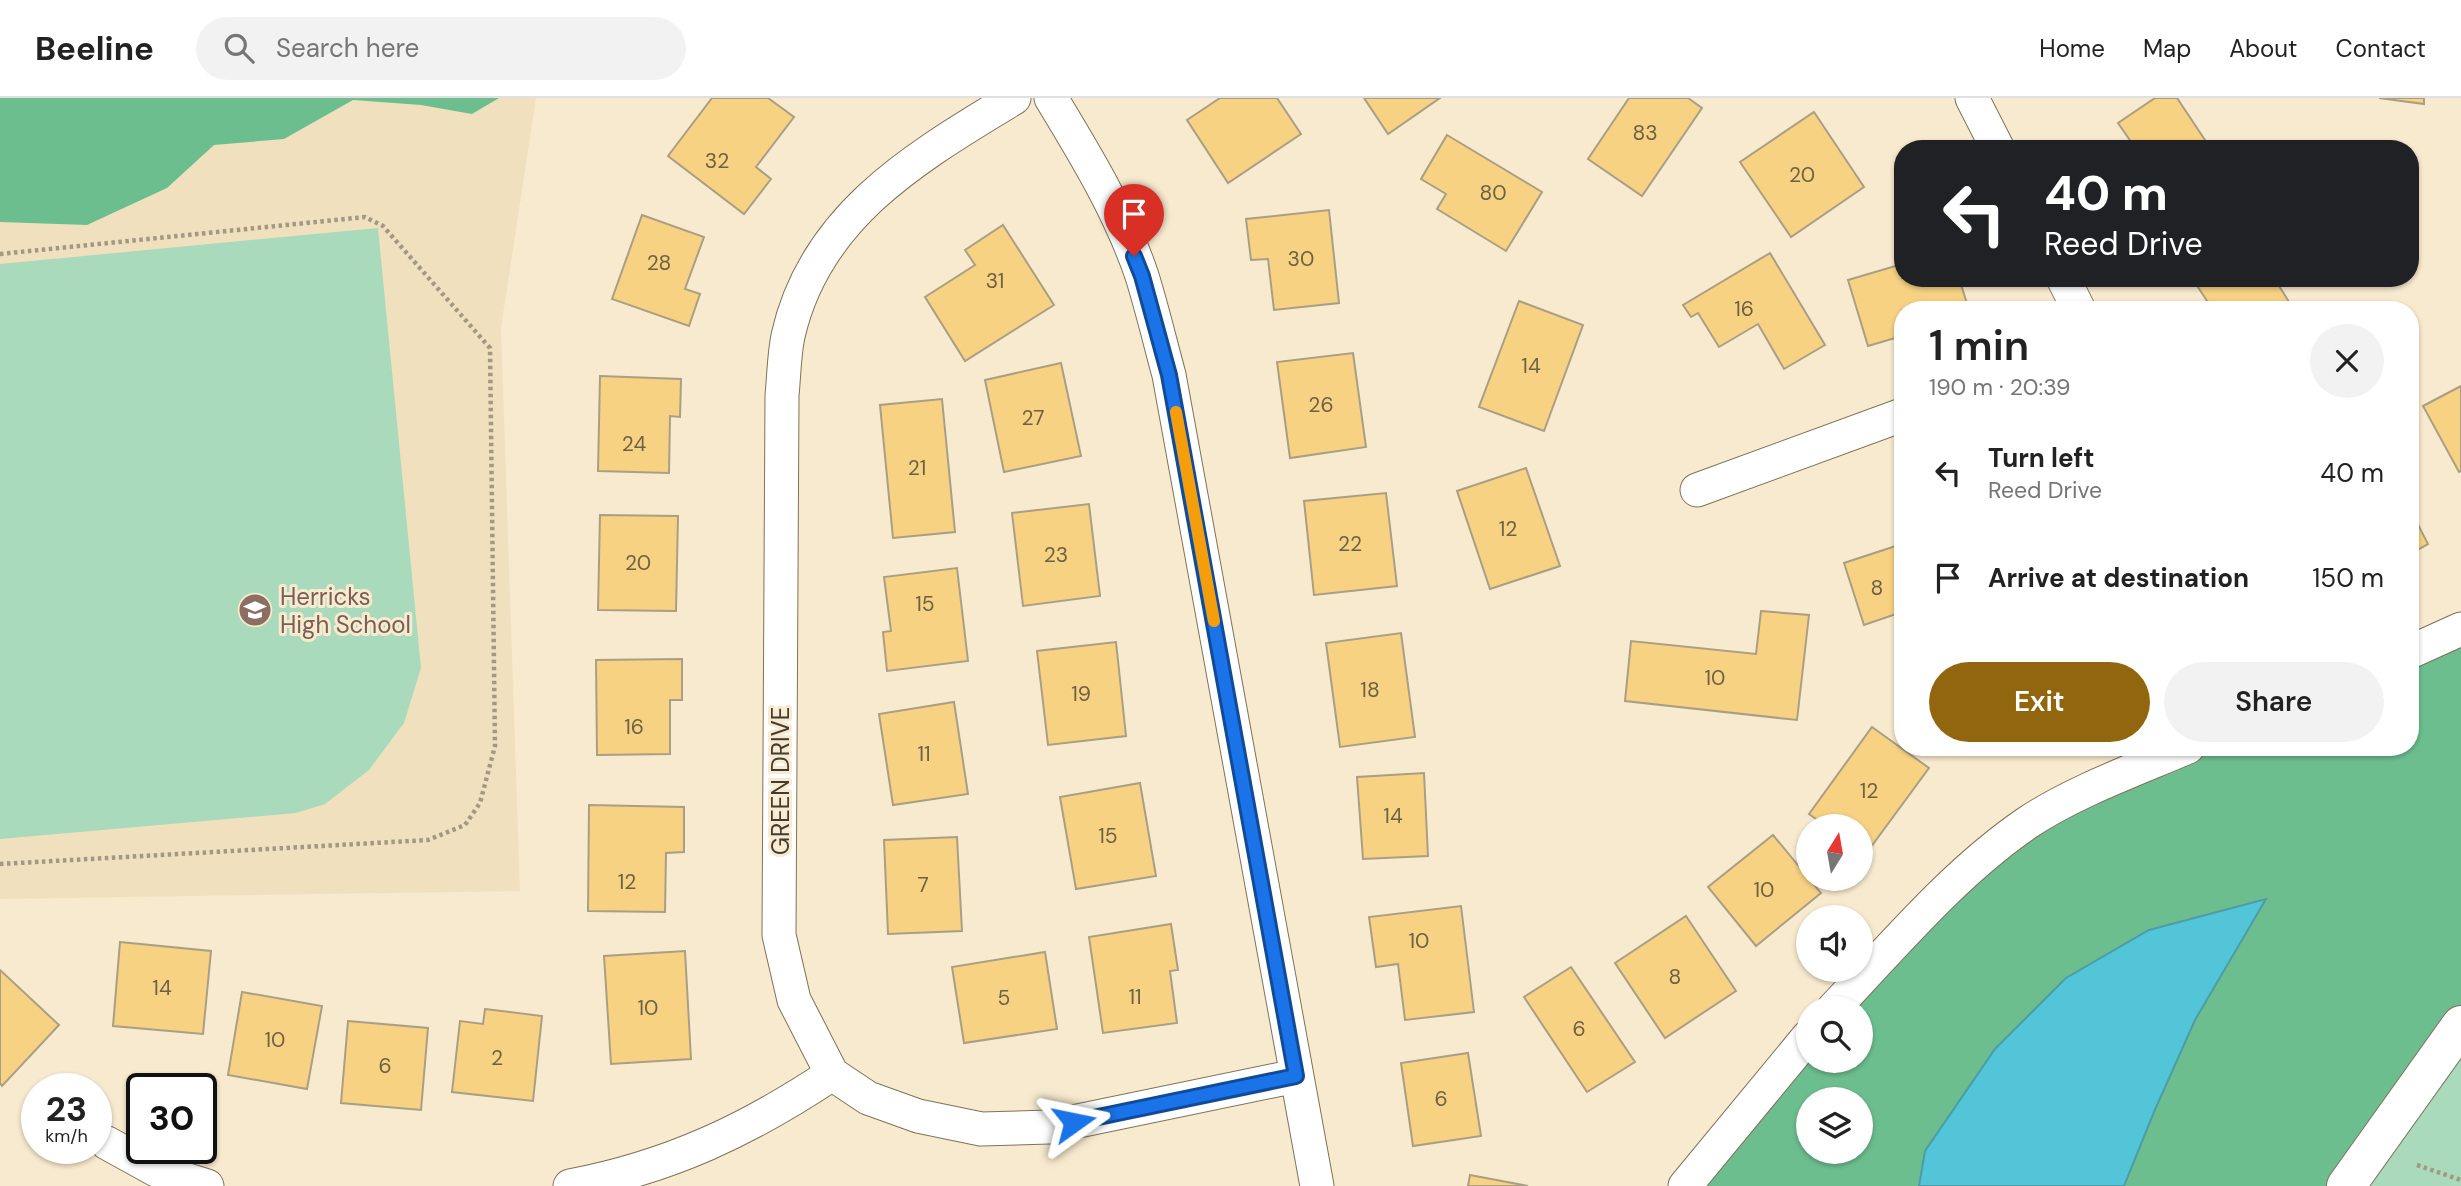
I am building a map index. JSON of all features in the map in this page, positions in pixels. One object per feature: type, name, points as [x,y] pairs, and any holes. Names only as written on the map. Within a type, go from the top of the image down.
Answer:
[{"type":"main road","points":[[2346,1186],[2461,1025]]},
{"type":"street","name":"GREEN DRIVE","points":[[1014,98],[944,140],[911,164],[877,189],[848,219],[827,248],[803,291],[788,336],[782,395],[779,935],[794,1000],[832,1074],[868,1098],[918,1116],[981,1129],[1049,1127],[1296,1076]]},
{"type":"street","points":[[1051,98],[1082,149],[1126,237],[1142,276],[1169,375],[1317,1186]]},
{"type":"street","points":[[1972,98],[1993,140]]},
{"type":"street","points":[[1697,490],[1894,418]]},
{"type":"street","points":[[2419,648],[2461,629]]},
{"type":"street","points":[[1845,996],[1971,866],[2029,822],[2096,786],[2167,756]]},
{"type":"street","points":[[1685,1186],[1796,1052]]},
{"type":"street","points":[[570,1186],[644,1168],[705,1147],[782,1108],[832,1074]]},
{"type":"street","points":[[112,1146],[156,1170],[207,1186]]},
{"type":"path","points":[[0,254],[365,218],[383,226],[490,348],[495,746],[480,803],[465,825],[428,840],[0,864]]},
{"type":"path","points":[[2417,1165],[2461,1180]]},
{"type":"shaded area","name":"Herricks High School","points":[[0,98],[536,98],[501,328],[520,891],[0,899]]},
{"type":"green space","points":[[0,98],[499,98],[472,114],[421,105],[353,100],[284,139],[214,145],[167,188],[87,225],[0,222]]},
{"type":"green space","points":[[378,228],[421,668],[404,723],[369,770],[325,804],[296,813],[0,839],[0,264]]},
{"type":"green space","points":[[2461,629],[2461,1025],[2346,1186],[1685,1186],[1796,1072],[1873,1073],[1873,996],[1846,996],[1859,982],[1873,982],[1873,968],[1971,866],[2172,756],[2419,756],[2419,648]]},
{"type":"green space","points":[[2461,1046],[2461,1186],[2358,1186]]},
{"type":"water","points":[[2266,899],[2195,1020],[2124,1186],[1919,1186],[1925,1151],[1995,1049],[2066,978],[2149,930]]},
{"type":"building","points":[[712,98],[768,98],[794,117],[756,167],[771,179],[744,214],[668,156]]},
{"type":"building","points":[[1220,98],[1277,98],[1301,134],[1228,183],[1187,120]]},
{"type":"building","points":[[1364,98],[1440,98],[1388,134]]},
{"type":"building","points":[[1629,98],[1688,98],[1702,108],[1642,196],[1588,159]]},
{"type":"building","points":[[2155,98],[2177,98],[2205,140],[2130,140],[2118,123]]},
{"type":"building","points":[[2379,98],[2424,98],[2424,104]]},
{"type":"building","points":[[1814,112],[1864,187],[1791,237],[1740,162]]},
{"type":"building","points":[[1447,135],[1542,192],[1506,251],[1437,209],[1446,194],[1421,179]]},
{"type":"building","points":[[1329,210],[1339,303],[1274,310],[1268,259],[1251,260],[1246,219]]},
{"type":"building","points":[[642,215],[704,237],[685,289],[700,294],[689,326],[612,299]]},
{"type":"building","points":[[1003,225],[1054,305],[965,361],[925,297],[975,265],[965,250]]},
{"type":"building","points":[[1770,253],[1825,345],[1784,369],[1758,324],[1719,347],[1698,313],[1691,317],[1683,305]]},
{"type":"building","points":[[1894,266],[1894,287],[1962,287],[1966,301],[1894,301],[1894,338],[1868,346],[1848,280]]},
{"type":"building","points":[[2198,287],[2280,287],[2288,301],[2207,301]]},
{"type":"building","points":[[1519,301],[1583,325],[1544,431],[1479,407]]},
{"type":"building","points":[[1353,353],[1366,447],[1290,458],[1277,362]]},
{"type":"building","points":[[1061,363],[1081,456],[1004,472],[985,380]]},
{"type":"building","points":[[600,376],[681,379],[680,417],[670,416],[669,473],[598,471]]},
{"type":"building","points":[[2461,386],[2461,471],[2459,472],[2423,406]]},
{"type":"building","points":[[942,399],[955,532],[893,538],[880,405]]},
{"type":"building","points":[[1526,468],[1560,566],[1490,589],[1457,491]]},
{"type":"building","points":[[1386,493],[1397,586],[1314,595],[1304,501]]},
{"type":"building","points":[[1089,504],[1100,596],[1023,606],[1012,513]]},
{"type":"building","points":[[600,515],[678,516],[676,611],[598,610]]},
{"type":"building","points":[[2419,526],[2428,544],[2419,549]]},
{"type":"building","points":[[1894,547],[1894,615],[1864,625],[1844,563]]},
{"type":"building","points":[[957,568],[968,661],[887,671],[883,632],[891,631],[884,577]]},
{"type":"building","points":[[1761,611],[1809,615],[1797,720],[1625,701],[1631,641],[1756,654]]},
{"type":"building","points":[[1401,633],[1415,737],[1340,747],[1326,643]]},
{"type":"building","points":[[1116,642],[1126,736],[1048,745],[1037,651]]},
{"type":"building","points":[[682,659],[682,700],[670,700],[670,754],[597,755],[596,660]]},
{"type":"building","points":[[954,702],[968,794],[893,805],[879,714]]},
{"type":"building","points":[[1872,727],[1894,743],[1894,756],[1912,756],[1929,768],[1873,844],[1873,814],[1809,814]]},
{"type":"building","points":[[1424,773],[1428,856],[1363,859],[1357,777]]},
{"type":"building","points":[[1140,783],[1156,876],[1076,889],[1060,797]]},
{"type":"building","points":[[589,805],[684,807],[684,852],[666,853],[665,912],[588,911]]},
{"type":"building","points":[[1773,835],[1796,863],[1796,891],[1821,893],[1806,905],[1796,905],[1796,913],[1756,946],[1708,887]]},
{"type":"building","points":[[957,837],[962,931],[888,934],[884,840]]},
{"type":"building","points":[[1461,906],[1474,1012],[1405,1020],[1398,964],[1376,967],[1369,917]]},
{"type":"building","points":[[1686,916],[1736,991],[1665,1038],[1615,963]]},
{"type":"building","points":[[1171,924],[1178,970],[1170,971],[1177,1023],[1103,1033],[1089,937]]},
{"type":"building","points":[[120,942],[211,951],[203,1034],[113,1026]]},
{"type":"building","points":[[685,951],[691,1059],[611,1064],[604,956]]},
{"type":"building","points":[[1045,952],[1057,1029],[964,1043],[952,967]]},
{"type":"building","points":[[1571,967],[1635,1062],[1587,1092],[1524,997]]},
{"type":"building","points":[[0,970],[59,1025],[2,1086],[0,1083]]},
{"type":"building","points":[[242,992],[322,1006],[307,1089],[228,1075]]},
{"type":"building","points":[[485,1009],[542,1016],[533,1101],[452,1092],[460,1021],[483,1024]]},
{"type":"building","points":[[348,1021],[428,1028],[421,1110],[341,1103]]},
{"type":"building","points":[[1468,1053],[1481,1136],[1413,1146],[1401,1063]]},
{"type":"building","points":[[1470,1175],[1528,1186],[1468,1186]]},
{"type":"slow traffic","points":[[1176,412],[1214,621]]},
{"type":"place","name":"Herricks High School","points":[[255,610]]},
{"type":"route","points":[[1074,1122],[1296,1076],[1169,375],[1134,256]]}]
